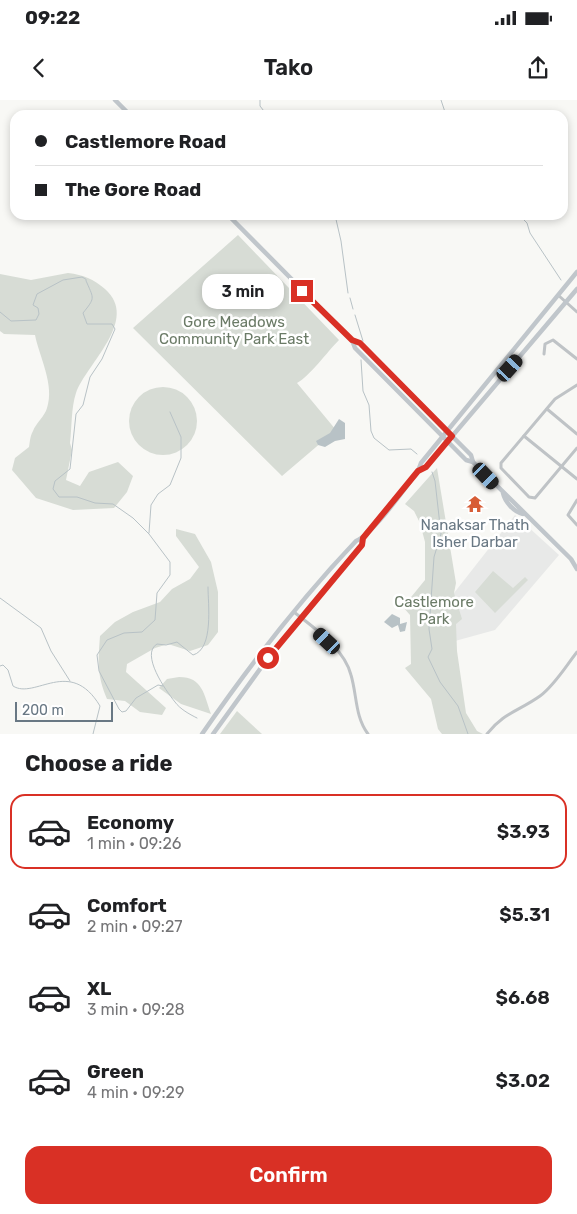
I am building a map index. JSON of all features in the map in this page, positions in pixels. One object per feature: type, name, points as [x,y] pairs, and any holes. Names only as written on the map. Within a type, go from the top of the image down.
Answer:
[{"type":"main road","points":[[115,100],[125,110]]},
{"type":"main road","points":[[233,220],[352,340],[355,348],[371,365],[466,460],[473,462]]},
{"type":"main road","points":[[202,734],[238,682],[293,611],[350,548],[363,538],[418,471],[421,464],[447,431],[577,272]]},
{"type":"main road","points":[[418,471],[426,467],[577,289]]},
{"type":"main road","points":[[352,340],[360,343],[471,455],[473,462],[503,493],[520,507],[523,514],[571,559],[577,569]]},
{"type":"main road","points":[[371,365],[376,360]]},
{"type":"main road","points":[[213,734],[245,688],[300,617],[362,545],[363,538]]},
{"type":"main road","points":[[571,559],[577,561]]},
{"type":"main road","points":[[238,682],[245,688]]},
{"type":"main road","points":[[221,706],[229,711]]},
{"type":"street","points":[[558,295],[577,312]]},
{"type":"street","points":[[544,354],[545,344],[553,340],[577,359]]},
{"type":"street","points":[[577,385],[561,394],[500,466],[529,497],[538,496],[577,448]]},
{"type":"street","points":[[547,409],[577,434]]},
{"type":"street","points":[[524,436],[577,479]]},
{"type":"street","points":[[577,500],[568,515],[577,525]]},
{"type":"street","points":[[293,611],[338,651],[346,662],[351,674],[360,722],[368,734]]},
{"type":"street","points":[[487,734],[502,718],[540,696],[577,652]]},
{"type":"shaded area","points":[[339,419],[345,423],[345,439],[335,441],[325,447],[318,445],[316,441],[330,433]]},
{"type":"shaded area","points":[[515,515],[559,555],[495,630],[455,641],[454,593]]},
{"type":"shaded area","points":[[392,614],[400,618],[400,624],[407,622],[405,631],[400,632],[398,625],[392,628],[384,622]]},
{"type":"green space","name":"Gore Meadows Community Park East","points":[[238,235],[339,340],[313,369],[297,383],[336,430],[282,476],[133,328]]},
{"type":"green space","points":[[68,273],[88,278],[105,289],[114,301],[117,314],[114,328],[108,341],[82,381],[74,399],[70,443],[72,450],[66,480],[80,486],[89,472],[118,462],[133,476],[127,492],[114,508],[73,510],[36,498],[12,470],[15,458],[29,447],[32,433],[46,411],[49,390],[46,371],[35,335],[4,334],[0,331],[0,274],[31,280]]},
{"type":"green space","points":[[163,387],[176,390],[187,397],[194,408],[197,421],[194,434],[187,445],[176,452],[163,455],[150,452],[139,445],[132,434],[129,421],[132,408],[139,397],[150,390]]},
{"type":"green space","name":"Castlemore Park","points":[[437,468],[456,583],[454,593],[462,619],[456,624],[457,651],[466,713],[477,731],[483,734],[442,734],[438,729],[431,699],[405,668],[411,664],[410,615],[403,607],[425,580],[425,542],[420,523],[414,511],[405,504]]},
{"type":"green space","points":[[176,529],[195,534],[211,562],[218,592],[218,632],[208,645],[190,651],[168,644],[155,648],[127,664],[126,672],[166,708],[162,715],[140,712],[125,701],[107,699],[101,683],[99,668],[100,636],[115,622],[133,612],[160,602],[172,589],[190,579],[199,567],[176,536]]},
{"type":"green space","points":[[493,571],[513,588],[525,577],[528,580],[495,613],[475,592]]},
{"type":"green space","points":[[179,677],[193,680],[198,684],[204,694],[211,714],[181,704],[159,688],[167,679]]},
{"type":"green space","points":[[237,711],[262,734],[220,734]]},
{"type":"waterway","points":[[260,100],[260,106],[263,110]]},
{"type":"waterway","points":[[441,100],[444,110]]},
{"type":"waterway","points":[[336,220],[348,293]]},
{"type":"waterway","points":[[524,220],[530,233],[561,280]]},
{"type":"waterway","points":[[0,312],[11,321],[36,320],[39,314],[38,308],[33,305],[37,294],[63,280],[82,277],[86,279],[92,296],[90,304],[83,313],[87,324],[112,324],[115,329],[102,359],[90,377],[83,405],[76,414],[70,469],[55,481],[53,489],[59,497],[77,497],[95,503],[113,504],[133,518],[149,534],[170,562],[170,575],[157,593],[155,620],[142,632],[124,633],[107,640],[97,655],[99,671],[122,712],[126,711],[136,698],[158,685],[163,686]]},
{"type":"waterway","points":[[350,298],[353,309]]},
{"type":"waterway","points":[[355,315],[363,341]]},
{"type":"waterway","points":[[361,360],[363,391],[369,405],[371,431],[374,438],[389,450],[411,449],[417,454]]},
{"type":"waterway","points":[[149,533],[151,505],[158,494],[170,485],[181,458],[181,437],[170,412]]},
{"type":"waterway","points":[[432,472],[435,481],[441,534],[434,557],[429,629],[432,649],[428,657],[440,682],[458,706],[468,734]]},
{"type":"waterway","points":[[197,718],[177,705],[171,697],[156,673],[151,656],[157,644],[166,645],[177,642],[193,655],[200,651],[207,635],[209,614],[208,587]]},
{"type":"waterway","points":[[0,598],[41,628],[51,651],[70,681]]},
{"type":"waterway","points":[[0,666],[3,665],[8,670],[13,686],[22,689],[65,681],[77,684],[89,691],[100,706],[93,734]]},
{"type":"place","name":"Nanaksar Thath Isher Darbar","points":[[475,504]]},
{"type":"route","points":[[268,658],[300,617],[362,545],[363,538],[402,493],[418,471],[426,467],[452,436],[360,343],[352,340],[302,291]]}]
